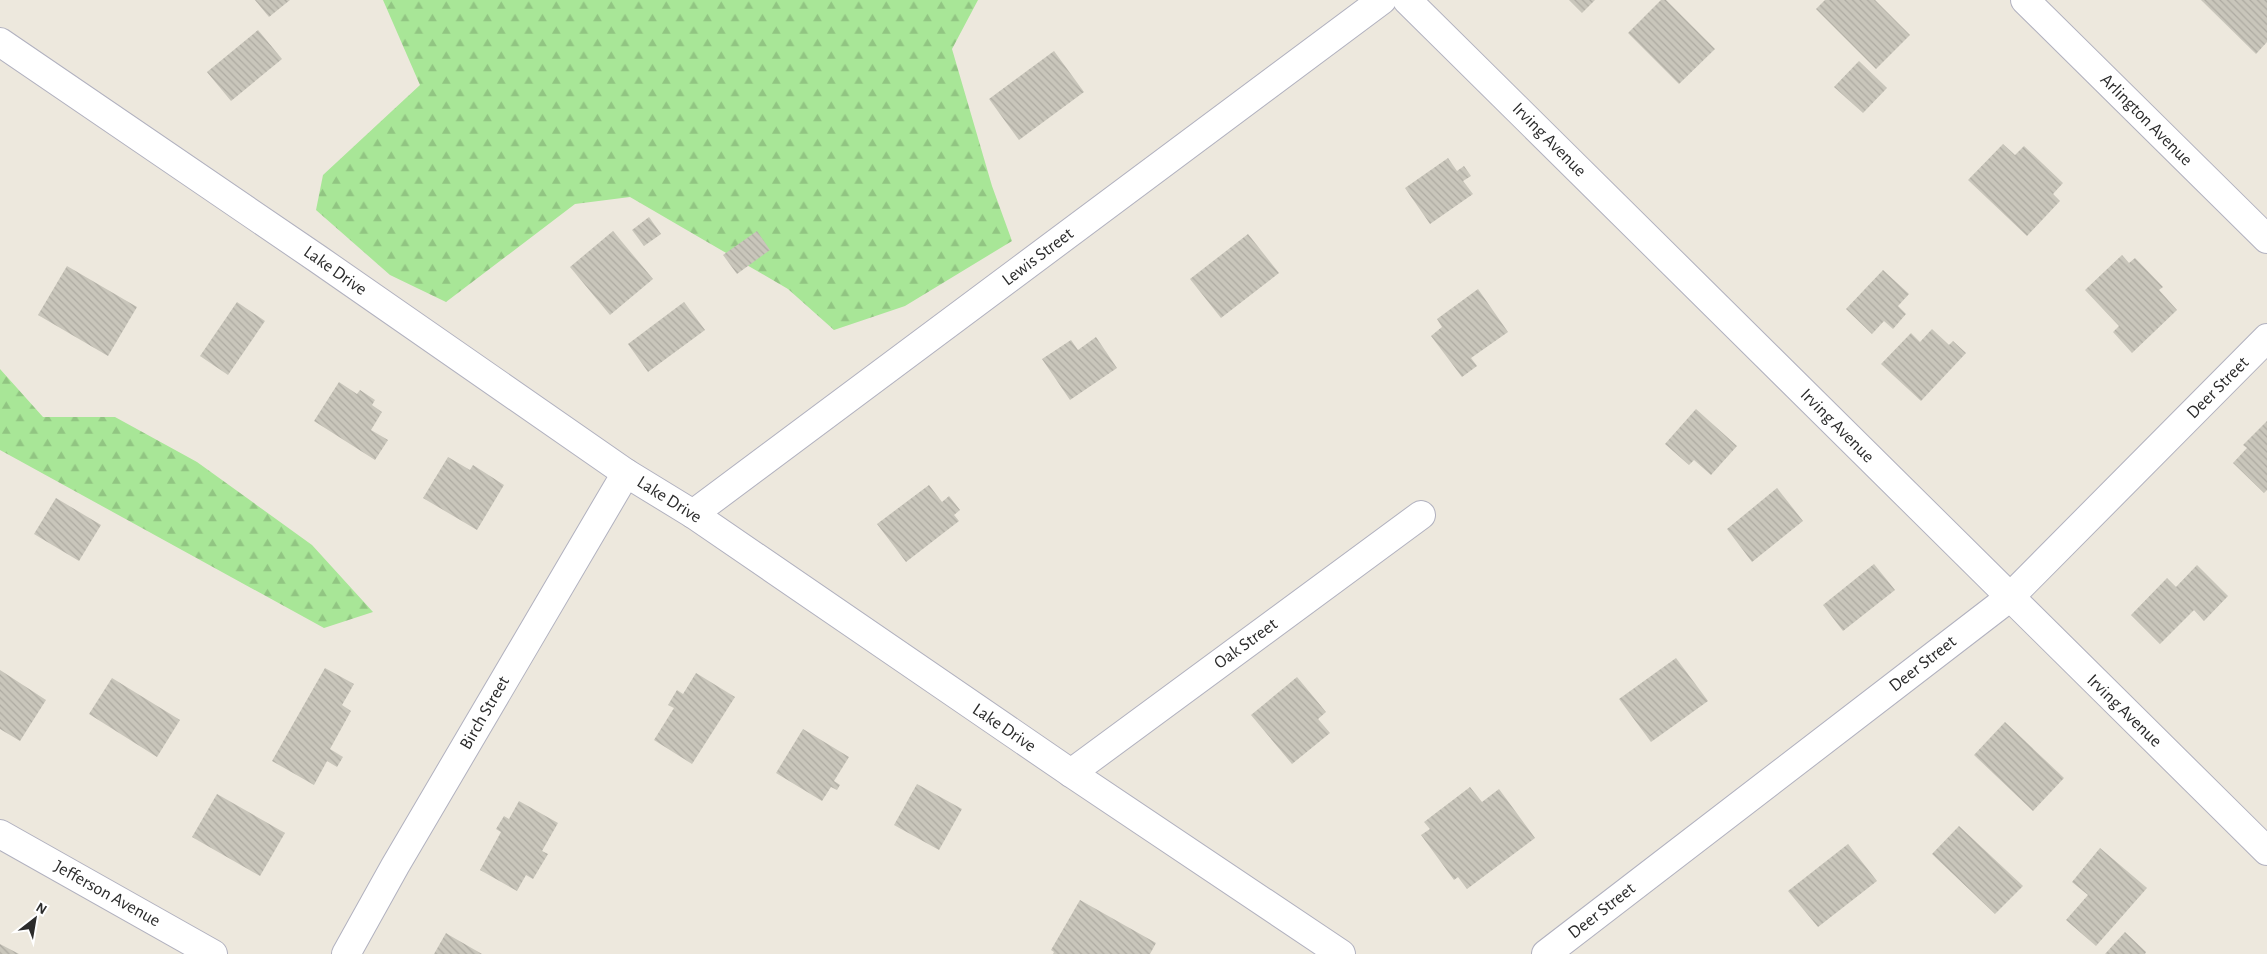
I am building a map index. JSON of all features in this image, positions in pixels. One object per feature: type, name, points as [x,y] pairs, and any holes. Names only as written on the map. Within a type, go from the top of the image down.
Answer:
[{"type":"street","name":"Lewis Street","points":[[693,514],[1382,0]]},
{"type":"street","name":"Irving Avenue","points":[[1407,0],[1704,292],[2009,598],[2267,851]]},
{"type":"street","name":"Arlington Avenue","points":[[2025,0],[2267,240]]},
{"type":"street","name":"Lake Drive","points":[[0,42],[318,259],[626,473],[693,514],[1071,773],[1341,954]]},
{"type":"street","name":"Deer Street","points":[[1546,954],[2009,598],[2267,338]]},
{"type":"street","name":"Birch Street","points":[[346,954],[395,866],[626,473]]},
{"type":"street","name":"Oak Street","points":[[1071,773],[1420,515]]},
{"type":"street","name":"Jefferson Avenue","points":[[0,834],[214,954]]},
{"type":"green space","points":[[383,0],[978,0],[952,49],[992,186],[1012,241],[905,306],[834,330],[788,289],[630,197],[575,204],[446,302],[390,275],[316,210],[323,175],[420,85]]},
{"type":"green space","points":[[0,369],[43,417],[115,417],[197,462],[312,545],[373,612],[324,628],[0,450]]},
{"type":"building","points":[[255,0],[290,0],[269,17]]},
{"type":"building","points":[[1569,0],[1595,0],[1582,13]]},
{"type":"building","points":[[1661,0],[1666,0],[1715,49],[1679,84],[1628,33]]},
{"type":"building","points":[[1825,0],[1875,0],[1910,35],[1876,69],[1816,9]]},
{"type":"building","points":[[2201,0],[2267,0],[2267,42],[2256,54]]},
{"type":"building","points":[[258,30],[282,59],[231,101],[207,72]]},
{"type":"building","points":[[1054,51],[1084,92],[1019,140],[989,99]]},
{"type":"building","points":[[1859,61],[1887,88],[1863,113],[1834,87]]},
{"type":"building","points":[[2003,144],[2015,155],[2024,146],[2063,183],[2053,194],[2060,201],[2027,236],[1968,180]]},
{"type":"building","points":[[1448,158],[1457,171],[1464,166],[1471,176],[1463,181],[1473,194],[1430,224],[1405,188]]},
{"type":"building","points":[[649,217],[661,234],[644,246],[632,230]]},
{"type":"building","points":[[613,231],[653,279],[610,315],[570,267]]},
{"type":"building","points":[[757,231],[770,250],[737,274],[723,255]]},
{"type":"building","points":[[1248,234],[1279,273],[1221,318],[1190,279]]},
{"type":"building","points":[[2122,255],[2129,263],[2135,258],[2163,287],[2159,290],[2177,310],[2132,353],[2113,332],[2119,326],[2085,290]]},
{"type":"building","points":[[67,266],[137,307],[108,356],[38,315]]},
{"type":"building","points":[[1883,270],[1909,294],[1898,306],[1906,314],[1893,329],[1884,321],[1872,334],[1846,309]]},
{"type":"building","points":[[1478,289],[1508,332],[1471,358],[1477,366],[1462,377],[1431,336],[1442,327],[1437,319]]},
{"type":"building","points":[[237,302],[265,321],[228,375],[200,356]]},
{"type":"building","points":[[684,302],[705,330],[648,372],[628,344]]},
{"type":"building","points":[[1932,329],[1949,345],[1953,341],[1966,353],[1921,401],[1881,364],[1911,333],[1920,342]]},
{"type":"building","points":[[1096,337],[1117,368],[1070,400],[1042,359],[1071,340],[1078,350]]},
{"type":"building","points":[[339,382],[357,394],[360,390],[375,400],[372,405],[382,412],[371,430],[388,440],[375,460],[314,421]]},
{"type":"building","points":[[1696,409],[1737,446],[1711,475],[1694,460],[1689,465],[1665,444]]},
{"type":"building","points":[[2267,421],[2267,490],[2264,493],[2233,463],[2247,448],[2243,445]]},
{"type":"building","points":[[448,457],[470,470],[473,465],[504,485],[477,530],[423,498]]},
{"type":"building","points":[[929,485],[942,502],[949,496],[960,510],[954,515],[959,521],[906,562],[877,524]]},
{"type":"building","points":[[1777,488],[1803,521],[1752,562],[1727,529]]},
{"type":"building","points":[[56,498],[101,525],[79,561],[34,534]]},
{"type":"building","points":[[1874,564],[1895,590],[1843,631],[1823,605]]},
{"type":"building","points":[[2197,565],[2228,596],[2204,621],[2194,610],[2160,644],[2131,615],[2167,578],[2176,587]]},
{"type":"building","points":[[1676,658],[1708,701],[1651,742],[1619,699]]},
{"type":"building","points":[[325,668],[354,684],[342,705],[351,711],[330,749],[343,757],[337,767],[327,761],[314,785],[272,761]]},
{"type":"building","points":[[0,670],[46,700],[20,741],[0,729]]},
{"type":"building","points":[[696,673],[735,697],[692,764],[654,740],[674,708],[668,705],[677,690],[683,694]]},
{"type":"building","points":[[1297,677],[1326,712],[1318,719],[1330,733],[1292,764],[1251,715]]},
{"type":"building","points":[[112,678],[180,720],[157,757],[89,714]]},
{"type":"building","points":[[2005,722],[2064,778],[2033,811],[1974,755]]},
{"type":"building","points":[[803,729],[849,757],[834,781],[840,785],[837,790],[831,787],[822,801],[776,773]]},
{"type":"building","points":[[917,784],[962,809],[939,850],[894,825]]},
{"type":"building","points":[[1470,787],[1482,802],[1499,789],[1535,838],[1467,889],[1458,877],[1454,880],[1421,835],[1430,829],[1424,822]]},
{"type":"building","points":[[217,794],[285,833],[260,876],[192,837]]},
{"type":"building","points":[[519,801],[558,823],[542,851],[548,854],[533,879],[526,875],[517,891],[480,870],[501,832],[496,829],[504,816],[509,819]]},
{"type":"building","points":[[1959,826],[2023,886],[1995,914],[1932,854]]},
{"type":"building","points":[[1848,844],[1877,881],[1818,927],[1788,891]]},
{"type":"building","points":[[2100,848],[2147,888],[2096,946],[2066,920],[2088,895],[2072,882]]},
{"type":"building","points":[[1080,900],[1156,943],[1150,954],[1053,954],[1054,952],[1051,950]]},
{"type":"building","points":[[2125,932],[2146,952],[2145,954],[2105,954]]},
{"type":"building","points":[[446,933],[449,935],[482,954],[434,954]]},
{"type":"building","points":[[0,944],[19,954],[0,954]]}]
